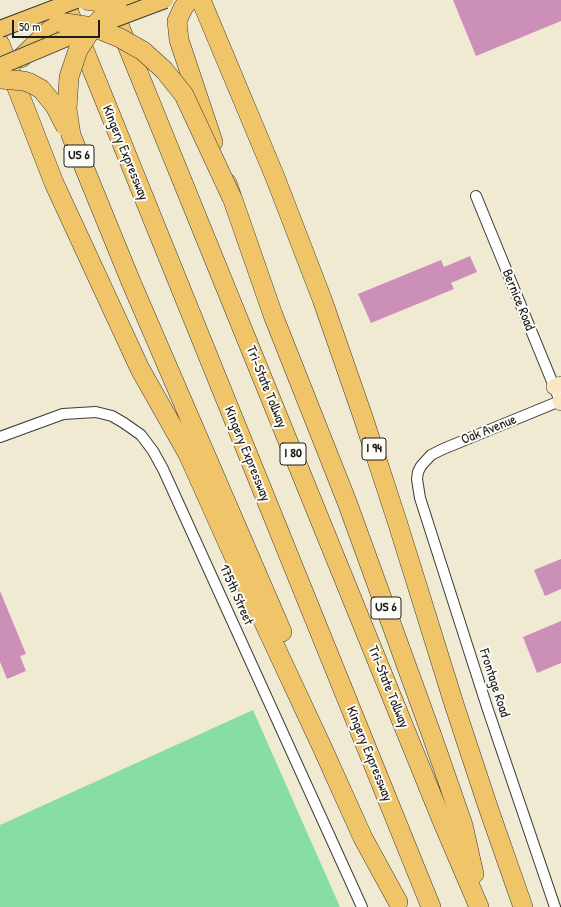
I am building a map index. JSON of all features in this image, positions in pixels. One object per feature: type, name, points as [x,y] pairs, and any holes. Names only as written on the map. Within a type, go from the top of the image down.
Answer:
[{"type":"highway","name":"Kingery Expressway","points":[[64,0],[431,907]]},
{"type":"highway","points":[[21,58],[58,22],[77,0]]},
{"type":"highway","points":[[84,0],[137,3],[153,0]]},
{"type":"highway","name":"US 6","points":[[189,0],[177,20],[179,40],[273,315],[347,502],[463,825],[480,907]]},
{"type":"highway","name":"I 94","points":[[201,0],[275,177],[345,366],[397,521],[454,704],[523,907]]},
{"type":"highway","name":"US 6","points":[[116,1],[93,27],[78,50],[69,77],[67,109],[71,135],[131,282],[399,904]]},
{"type":"highway","name":"Tri-State Tollway","points":[[116,1],[440,816],[480,907]]},
{"type":"highway","points":[[4,27],[39,22],[58,22],[93,27],[106,31],[135,46],[160,66],[174,81],[184,95],[232,198]]},
{"type":"highway","points":[[0,44],[54,183],[137,362],[188,454],[252,600],[322,747],[363,838],[399,904]]},
{"type":"highway","points":[[0,79],[24,81],[41,89],[55,106],[71,135]]},
{"type":"main road","points":[[4,27],[77,0]]},
{"type":"main road","points":[[0,66],[93,27],[165,0]]},
{"type":"street","name":"Bernice Road","points":[[476,196],[559,394]]},
{"type":"street","name":"Oak Avenue","points":[[421,466],[431,455],[559,394]]},
{"type":"street","name":"175th Street","points":[[0,437],[63,414],[96,412],[112,416],[141,435],[163,469],[362,907]]},
{"type":"street","name":"Frontage Road","points":[[421,466],[417,479],[420,498],[487,707],[555,907]]},
{"type":"green space","points":[[253,710],[340,907],[0,907],[0,825]]},
{"type":"building","points":[[453,0],[561,0],[561,21],[476,56]]},
{"type":"building","points":[[470,256],[477,272],[451,283],[454,289],[371,323],[358,294],[441,260],[444,267]]},
{"type":"building","points":[[561,559],[561,589],[545,596],[534,570]]},
{"type":"building","points":[[0,591],[26,654],[20,656],[26,671],[7,679],[0,662]]},
{"type":"building","points":[[561,621],[561,663],[537,673],[523,637]]}]
